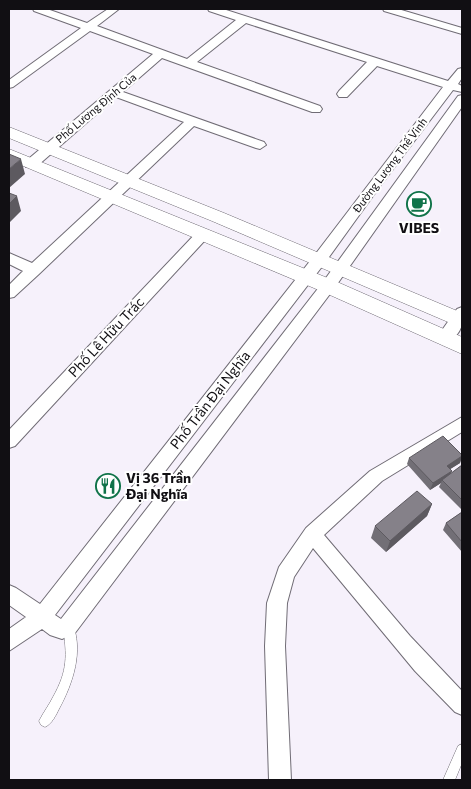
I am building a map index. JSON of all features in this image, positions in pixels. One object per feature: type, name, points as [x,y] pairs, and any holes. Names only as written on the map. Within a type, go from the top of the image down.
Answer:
[{"type":"street","points":[[38,9],[316,110]]},
{"type":"street","points":[[9,86],[114,9]]},
{"type":"street","points":[[213,9],[456,88]]},
{"type":"street","points":[[388,9],[462,31]]},
{"type":"street","points":[[189,63],[244,19]]},
{"type":"street","name":"Phố Lương Định Của","points":[[31,164],[161,53]]},
{"type":"street","points":[[343,94],[375,61]]},
{"type":"street","name":"Đường Lương Thế Vinh","points":[[306,277],[373,186],[456,88],[462,70]]},
{"type":"street","points":[[115,93],[260,146]]},
{"type":"street","name":"Đường Lương Thế Vinh","points":[[328,286],[462,99]]},
{"type":"street","points":[[9,293],[192,121]]},
{"type":"street","points":[[9,132],[461,317],[445,337]]},
{"type":"street","points":[[9,154],[328,286],[462,346]]},
{"type":"street","points":[[373,186],[394,193]]},
{"type":"street","points":[[203,234],[218,217]]},
{"type":"street","name":"Phố Lê Hữu Trác","points":[[9,441],[203,234]]},
{"type":"street","points":[[9,258],[34,270]]},
{"type":"street","name":"Phố Trần Đại Nghĩa","points":[[9,641],[41,618],[306,277]]},
{"type":"street","name":"Phố Trần Đại Nghĩa","points":[[68,626],[328,286]]},
{"type":"street","points":[[280,780],[275,646],[277,603],[286,573],[312,534],[376,476],[462,424]]},
{"type":"street","points":[[312,534],[340,565],[397,636],[462,705]]},
{"type":"street","points":[[9,594],[57,628],[62,629],[68,626]]},
{"type":"lane","points":[[44,721],[55,706],[68,671],[72,651],[68,626]]},
{"type":"lane","points":[[449,780],[462,750]]},
{"type":"building","points":[[9,154],[21,159],[9,169]]},
{"type":"building","points":[[9,193],[17,196],[9,204]]},
{"type":"building","points":[[443,436],[462,456],[447,466],[452,471],[433,483],[409,458]]},
{"type":"building","points":[[462,465],[462,500],[442,480]]},
{"type":"building","points":[[417,491],[432,504],[390,541],[375,526]]},
{"type":"building","points":[[462,512],[462,542],[446,523]]},
{"type":"place","name":"VIBES","points":[[419,204]]},
{"type":"place","name":"Vị 36 Trần Đại Nghĩa","points":[[108,486]]}]
